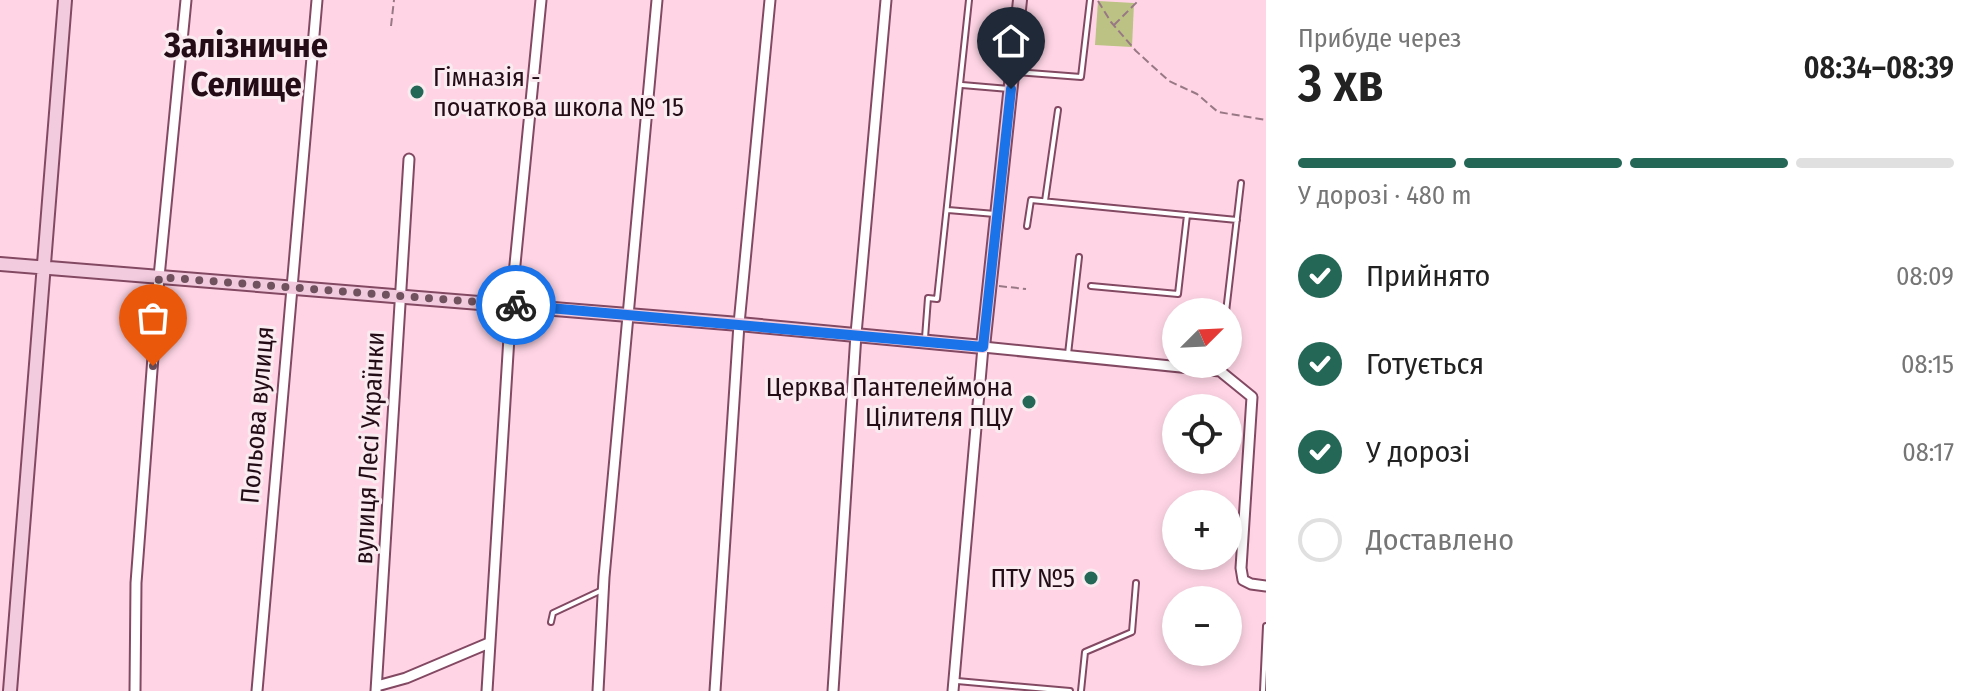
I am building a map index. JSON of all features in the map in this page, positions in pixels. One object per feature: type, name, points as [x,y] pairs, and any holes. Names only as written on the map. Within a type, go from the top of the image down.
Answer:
[{"type":"street","points":[[10,691],[65,0]]},
{"type":"street","points":[[135,691],[136,583],[159,277],[186,0]]},
{"type":"street","name":"Польова вулиця","points":[[257,691],[317,0]]},
{"type":"street","points":[[487,691],[511,305],[541,0]]},
{"type":"street","points":[[598,691],[603,590],[626,315],[657,0]]},
{"type":"street","points":[[715,691],[739,324],[770,0]]},
{"type":"street","points":[[833,691],[856,334],[886,0]]},
{"type":"street","points":[[954,686],[983,347],[1020,0]]},
{"type":"street","name":"вулиця Лесі Українки","points":[[377,689],[409,159]]},
{"type":"street","points":[[0,264],[739,324],[1162,362]]},
{"type":"street","points":[[1232,378],[1252,397],[1241,568],[1243,580],[1266,586]]},
{"type":"street","points":[[377,689],[489,643]]},
{"type":"lane","points":[[925,341],[928,298],[937,299],[969,0]]},
{"type":"lane","points":[[1013,72],[1081,77],[1090,0]]},
{"type":"lane","points":[[961,85],[1011,89]]},
{"type":"lane","points":[[1045,201],[1058,110]]},
{"type":"lane","points":[[1228,298],[1241,183]]},
{"type":"lane","points":[[1027,226],[1031,200],[1237,220]]},
{"type":"lane","points":[[947,210],[998,214]]},
{"type":"lane","points":[[1091,286],[1178,294],[1187,215]]},
{"type":"lane","points":[[1068,355],[1079,257]]},
{"type":"lane","points":[[1081,691],[1085,652],[1132,632],[1136,583]]},
{"type":"lane","points":[[551,622],[553,613],[603,590]]},
{"type":"lane","points":[[1263,691],[1266,626]]},
{"type":"lane","points":[[954,686],[1070,691]]},
{"type":"path","points":[[391,26],[394,0]]},
{"type":"path","points":[[1097,0],[1136,51],[1169,81],[1197,94],[1218,112],[1266,120]]},
{"type":"path","points":[[1114,25],[1139,0]]},
{"type":"path","points":[[990,286],[1026,289]]},
{"type":"green space","points":[[1098,1],[1134,3],[1132,47],[1095,45]]},
{"type":"way so far","points":[[153,366],[159,277],[516,305]]},
{"type":"place","name":"Гімназія - початкова школа № 15","points":[[417,92]]},
{"type":"place","name":"Церква Пантелеймона Цілителя ПЦУ","points":[[1029,402]]},
{"type":"place","name":"ПТУ №5","points":[[1091,578]]},
{"type":"district","name":"Залізничне Селище","points":[[246,64]]},
{"type":"route","points":[[516,305],[983,347],[1011,89]]}]
